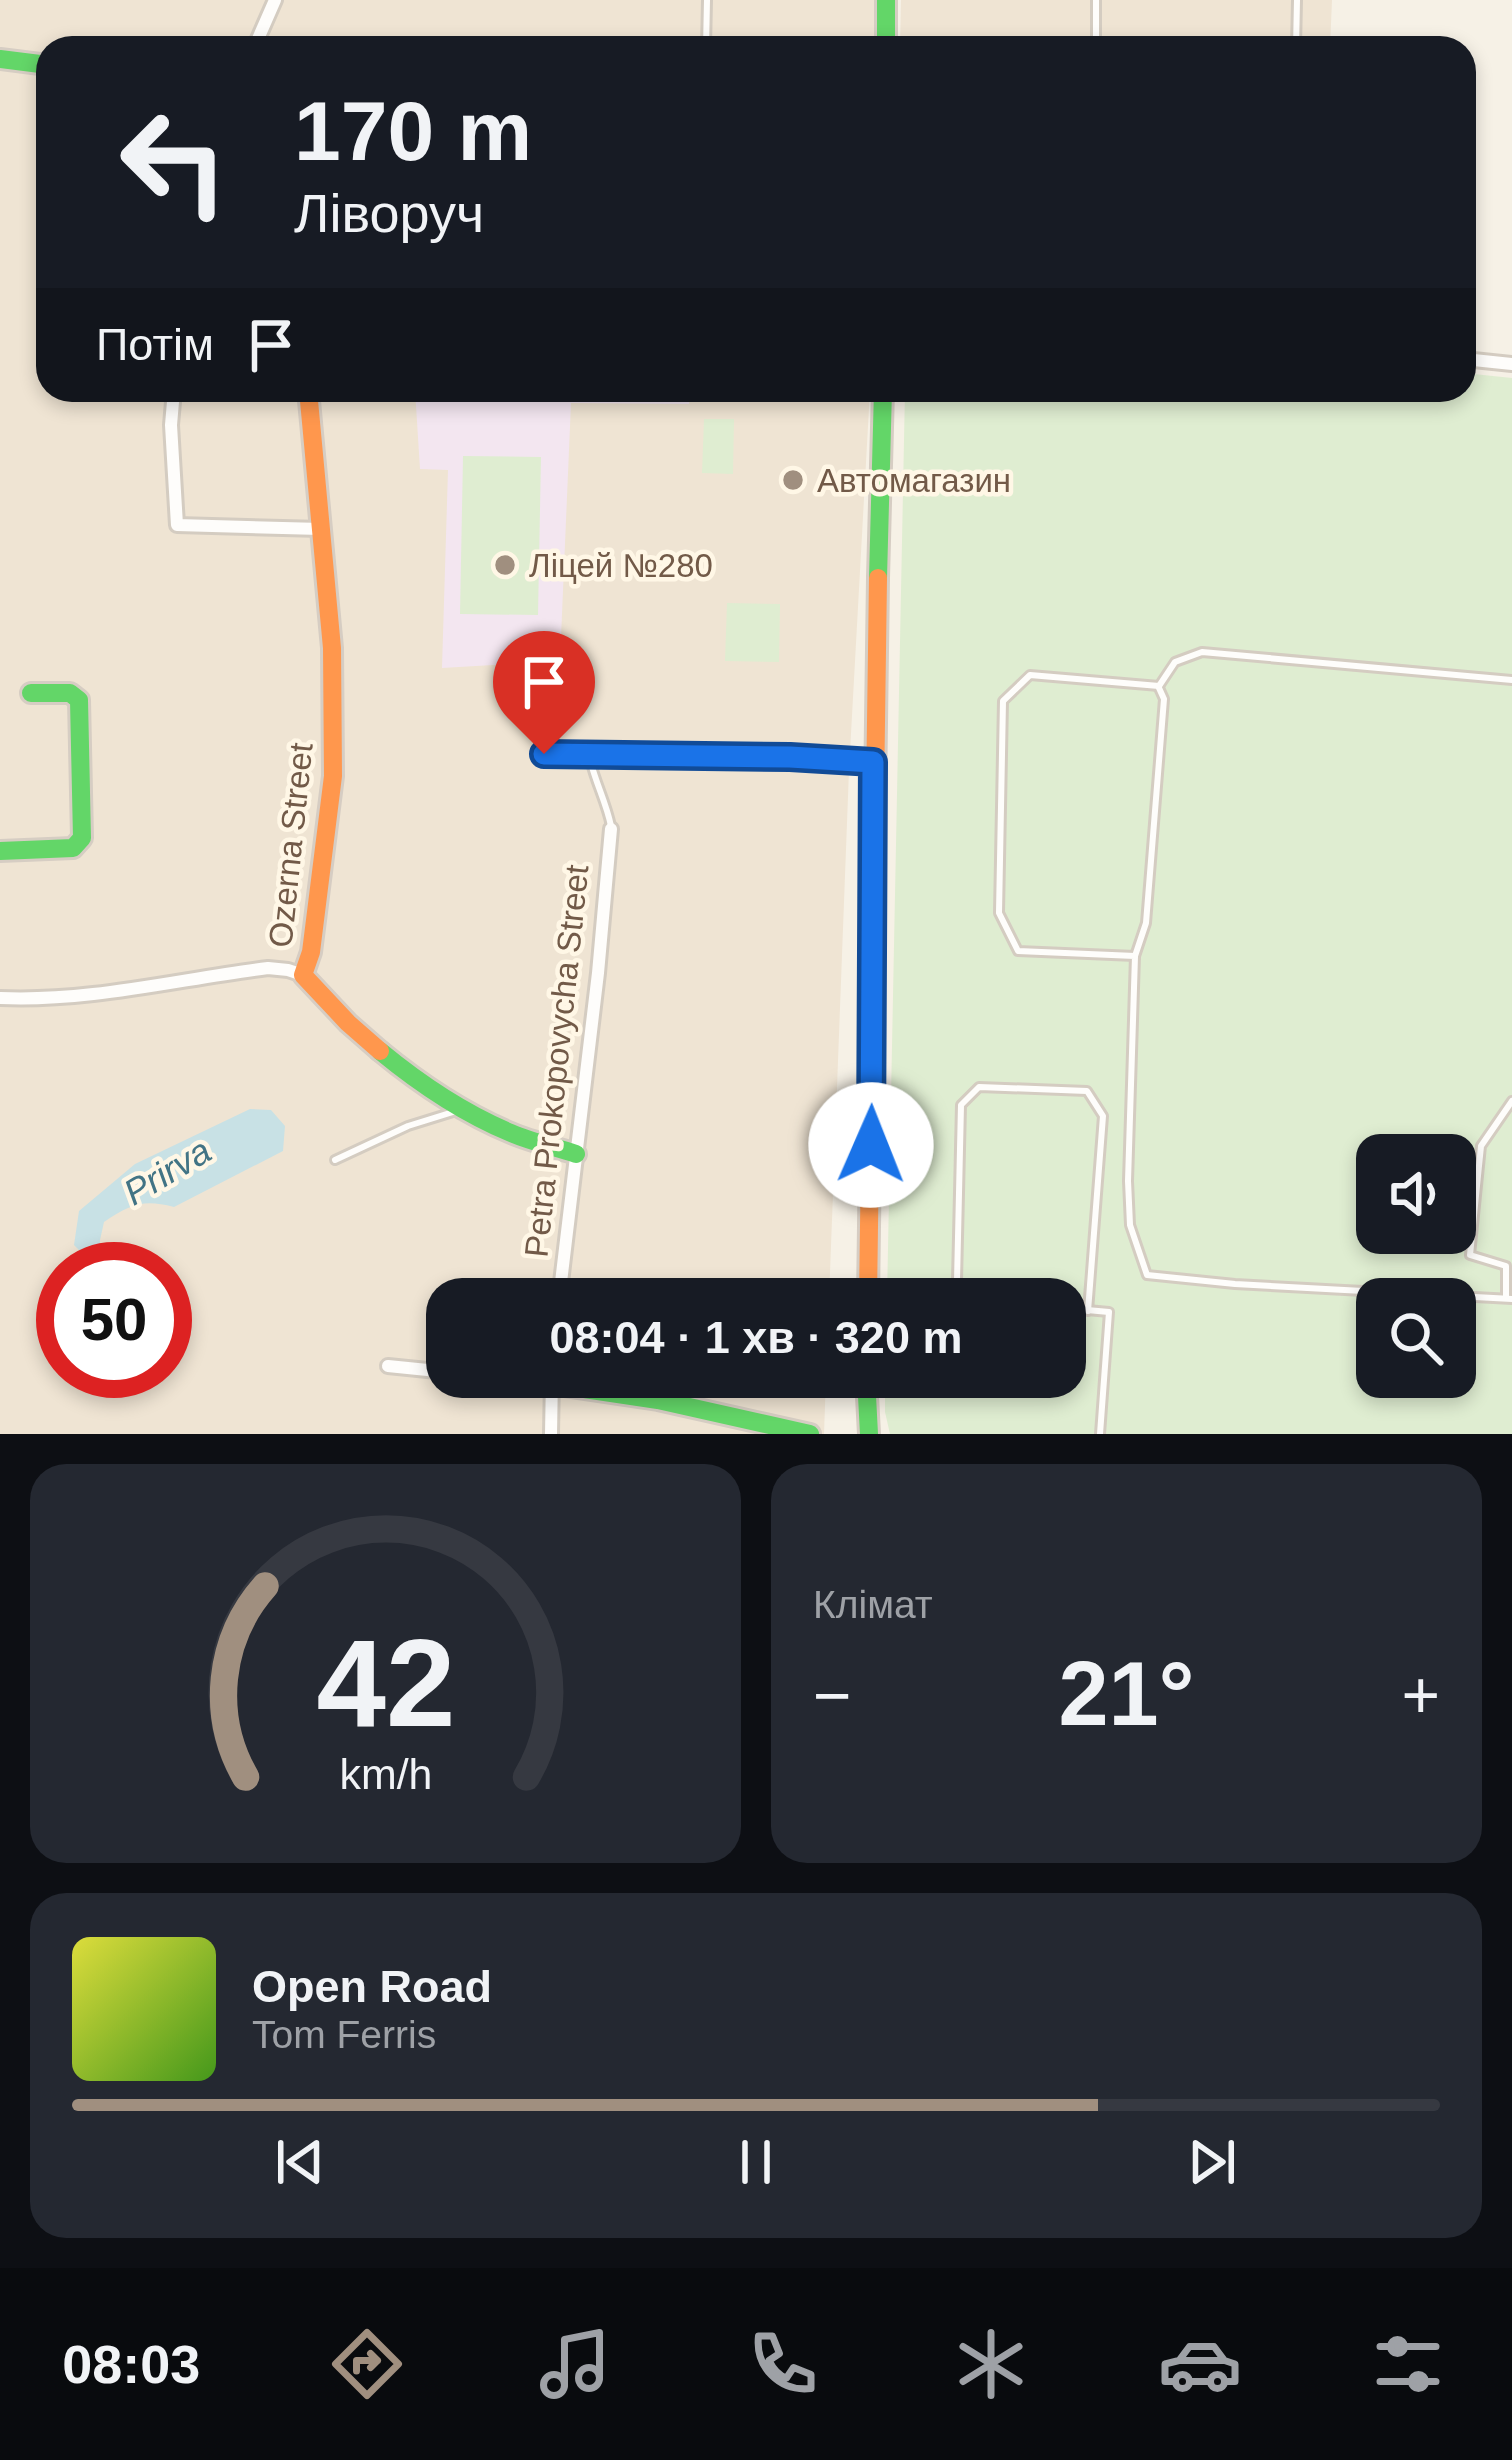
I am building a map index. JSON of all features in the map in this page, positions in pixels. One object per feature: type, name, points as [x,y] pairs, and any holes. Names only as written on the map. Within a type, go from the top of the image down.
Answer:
[{"type":"street","points":[[259,36],[275,0]]},
{"type":"street","points":[[886,0],[886,36]]},
{"type":"street","points":[[0,59],[36,64]]},
{"type":"street","points":[[1476,360],[1512,364]]},
{"type":"street","points":[[173,402],[177,525],[321,529]]},
{"type":"street","name":"Ozerna Street","points":[[309,402],[332,648],[333,776],[311,952],[303,975],[365,1038],[462,1108],[512,1133],[576,1154]]},
{"type":"street","points":[[868,1278],[873,762],[883,402]]},
{"type":"street","points":[[0,851],[73,848],[82,838],[79,700],[70,693],[31,693]]},
{"type":"street","name":"Petra Prokopovycha Street","points":[[562,1278],[611,829]]},
{"type":"street","points":[[0,998],[87,995],[268,968],[303,975]]},
{"type":"street","points":[[388,1366],[426,1370]]},
{"type":"street","points":[[551,1434],[552,1398]]},
{"type":"street","points":[[645,1398],[810,1434]]},
{"type":"street","points":[[867,1398],[869,1434]]},
{"type":"lane","points":[[706,36],[707,0]]},
{"type":"lane","points":[[1096,0],[1096,36]]},
{"type":"lane","points":[[1296,36],[1298,0]]},
{"type":"lane","points":[[1159,686],[1175,662],[1202,652],[1512,680]]},
{"type":"lane","points":[[1136,956],[1018,951],[999,913],[1003,701],[1030,675],[1159,686]]},
{"type":"lane","points":[[1159,686],[1165,699],[1146,923],[1136,956],[1128,1180],[1130,1225],[1148,1275],[1509,1299],[1506,1266],[1470,1255],[1481,1146],[1512,1101]]},
{"type":"lane","points":[[544,754],[873,762]]},
{"type":"lane","points":[[589,755],[611,829]]},
{"type":"lane","points":[[957,1278],[961,1105],[979,1087],[1087,1091],[1103,1116],[1088,1310],[1108,1312],[1100,1434]]},
{"type":"lane","points":[[335,1160],[408,1126],[462,1108]]},
{"type":"shaded area","points":[[0,0],[878,0],[877,36],[36,36],[36,402],[869,402],[849,770],[830,1278],[426,1278],[426,1398],[825,1398],[824,1434],[0,1434]]},
{"type":"shaded area","points":[[901,0],[1332,0],[1330,36],[900,36]]},
{"type":"shaded area","name":"Ліцей №280","points":[[416,402],[689,402],[571,403],[560,661],[442,668],[448,470],[420,469]]},
{"type":"green space","points":[[1476,374],[1512,378],[1512,1434],[890,1434],[885,1398],[1086,1398],[1086,1278],[887,1278],[905,402],[1476,402]]},
{"type":"green space","points":[[704,419],[734,419],[733,474],[702,473]]},
{"type":"green space","points":[[463,456],[541,457],[538,615],[460,614]]},
{"type":"green space","points":[[727,603],[780,604],[779,662],[725,661]]},
{"type":"water","name":"Prirva","points":[[250,1109],[271,1110],[285,1126],[283,1151],[174,1207],[145,1203],[122,1211],[104,1222],[100,1242],[74,1242],[79,1211],[135,1164]]},
{"type":"traffic: fast","points":[[886,0],[886,36]]},
{"type":"traffic: fast","points":[[0,59],[36,64]]},
{"type":"traffic: fast","points":[[878,578],[883,402]]},
{"type":"traffic: fast","points":[[0,851],[73,848],[82,838],[79,700],[70,693],[31,693]]},
{"type":"traffic: fast","points":[[380,1051],[476,1116],[576,1154]]},
{"type":"traffic: fast","points":[[645,1398],[810,1434]]},
{"type":"traffic: fast","points":[[867,1398],[869,1434]]},
{"type":"traffic: slow","points":[[309,402],[332,648],[333,776],[311,952],[303,975],[380,1051]]},
{"type":"traffic: slow","points":[[868,1278],[878,578]]},
{"type":"place","name":"Автомагазин","points":[[793,480]]},
{"type":"place","name":"Ліцей №280","points":[[505,565]]},
{"type":"route","points":[[544,754],[873,762],[871,1145]]}]
